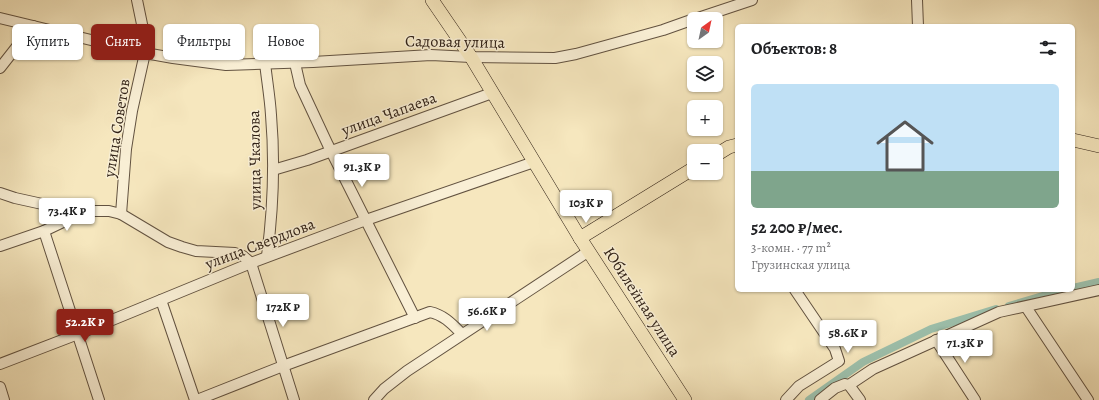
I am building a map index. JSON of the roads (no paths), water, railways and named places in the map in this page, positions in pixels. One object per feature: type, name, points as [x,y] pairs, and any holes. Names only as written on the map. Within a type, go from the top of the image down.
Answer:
[{"type":"main road","name":"Юбилейная улица","points":[[432,0],[471,58],[580,238],[685,400]]},
{"type":"main road","name":"Юбилейная улица","points":[[442,0],[471,58]]},
{"type":"main road","points":[[1075,140],[1099,146]]},
{"type":"main road","points":[[723,151],[735,146]]},
{"type":"main road","points":[[580,238],[687,172]]},
{"type":"street","name":"улица Советов","points":[[138,0],[142,24]]},
{"type":"street","name":"Садовая улица","points":[[715,12],[752,0]]},
{"type":"street","points":[[917,0],[918,24]]},
{"type":"street","name":"Садовая улица","points":[[0,18],[25,24]]},
{"type":"street","name":"Садовая улица","points":[[155,55],[226,65],[295,63],[431,54],[471,58],[555,58],[584,52],[663,30],[687,21]]},
{"type":"street","points":[[0,68],[12,53]]},
{"type":"street","name":"улица Советов","points":[[121,214],[126,149],[132,111],[143,60]]},
{"type":"street","name":"улица Чкалова","points":[[265,63],[271,114],[273,170],[271,221],[267,256]]},
{"type":"street","points":[[295,63],[300,85],[331,151],[415,318]]},
{"type":"street","name":"улица Чапаева","points":[[273,170],[307,160],[492,93]]},
{"type":"street","name":"улица Свердлова","points":[[0,364],[78,334],[267,256],[534,162]]},
{"type":"street","points":[[0,193],[15,198],[74,211],[109,211],[121,214],[168,242],[182,247],[196,251],[235,253],[243,256],[251,263],[294,400]]},
{"type":"street","points":[[0,246],[44,231],[65,221],[74,211]]},
{"type":"street","points":[[44,231],[99,400]]},
{"type":"street","points":[[374,400],[384,389],[407,371],[589,251]]},
{"type":"street","points":[[820,400],[835,388],[845,384],[849,385],[873,369],[999,312],[1099,290]]},
{"type":"street","points":[[786,400],[799,386],[839,361],[835,349],[796,292]]},
{"type":"street","points":[[161,300],[196,400],[430,312],[439,314],[447,319],[462,334]]},
{"type":"street","points":[[1026,307],[1088,400]]},
{"type":"street","points":[[936,340],[975,400]]},
{"type":"street","points":[[849,385],[860,400]]},
{"type":"street","points":[[0,387],[4,400]]},
{"type":"waterway","points":[[1075,288],[1099,282]]},
{"type":"waterway","points":[[1009,306],[1056,292]]},
{"type":"waterway","points":[[809,400],[863,362],[931,329],[996,309]]}]
